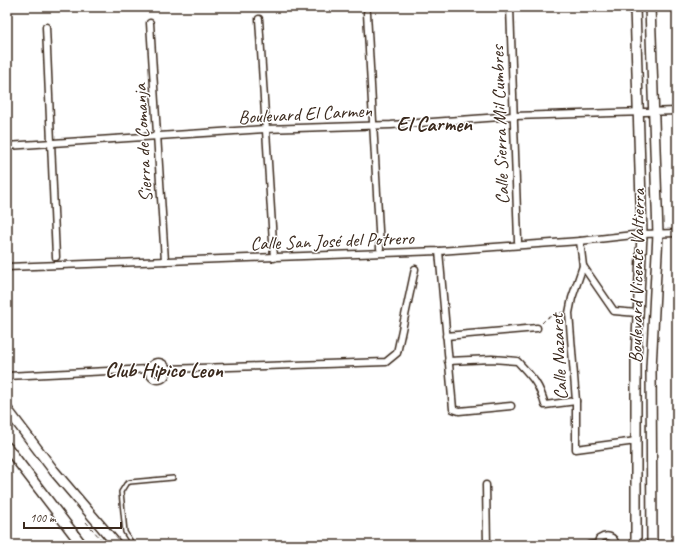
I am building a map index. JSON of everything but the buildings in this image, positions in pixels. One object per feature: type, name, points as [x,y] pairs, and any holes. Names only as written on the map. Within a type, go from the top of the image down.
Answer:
[{"type":"main road","name":"Boulevard Vicente Valtierra","points":[[635,7],[642,234],[637,313],[636,545]]},
{"type":"main road","name":"Boulevard Vicente Valtierra","points":[[650,7],[652,112],[658,234],[651,368],[652,544]]},
{"type":"main road","points":[[7,409],[54,471],[117,545]]},
{"type":"main road","points":[[7,447],[82,545]]},
{"type":"street","name":"Calle Sierra Mil Cumbres","points":[[510,7],[518,241]]},
{"type":"street","points":[[367,13],[380,248]]},
{"type":"street","points":[[259,19],[274,258]]},
{"type":"street","name":"Sierra de Comanja","points":[[150,23],[165,261]]},
{"type":"street","points":[[46,27],[56,257]]},
{"type":"street","name":"Boulevard El Carmen","points":[[7,146],[266,129],[373,125],[514,116],[677,111]]},
{"type":"street","name":"Calle San José del Potrero","points":[[7,267],[439,251],[580,241],[642,234],[677,234]]},
{"type":"street","name":"Calle Nazaret","points":[[580,241],[583,266],[569,309],[576,401],[576,449],[636,441]]},
{"type":"street","points":[[439,251],[452,406],[455,411],[511,406]]},
{"type":"street","points":[[583,266],[614,311],[637,313]]},
{"type":"street","points":[[168,369],[386,362],[397,353],[415,269]]},
{"type":"street","points":[[446,336],[537,328]]},
{"type":"street","points":[[448,361],[492,359],[517,361],[535,380],[541,390],[545,405],[576,401]]},
{"type":"street","points":[[161,361],[168,369],[165,377],[156,380],[152,378],[149,370],[151,364],[161,361]]},
{"type":"street","points":[[7,376],[149,370]]},
{"type":"street","points":[[486,485],[488,545]]},
{"type":"street","points":[[588,545],[597,544],[604,536],[610,536],[615,540],[616,545]]},
{"type":"lane","points":[[133,545],[125,532],[121,492],[123,488],[130,482],[173,478]]},
{"type":"lane","points":[[652,544],[677,543]]},
{"type":"path","points":[[537,328],[547,318],[569,309]]},
{"type":"district","name":"El Carmen","points":[[434,124]]},
{"type":"district","name":"Club Hipico Leon","points":[[164,370]]}]
